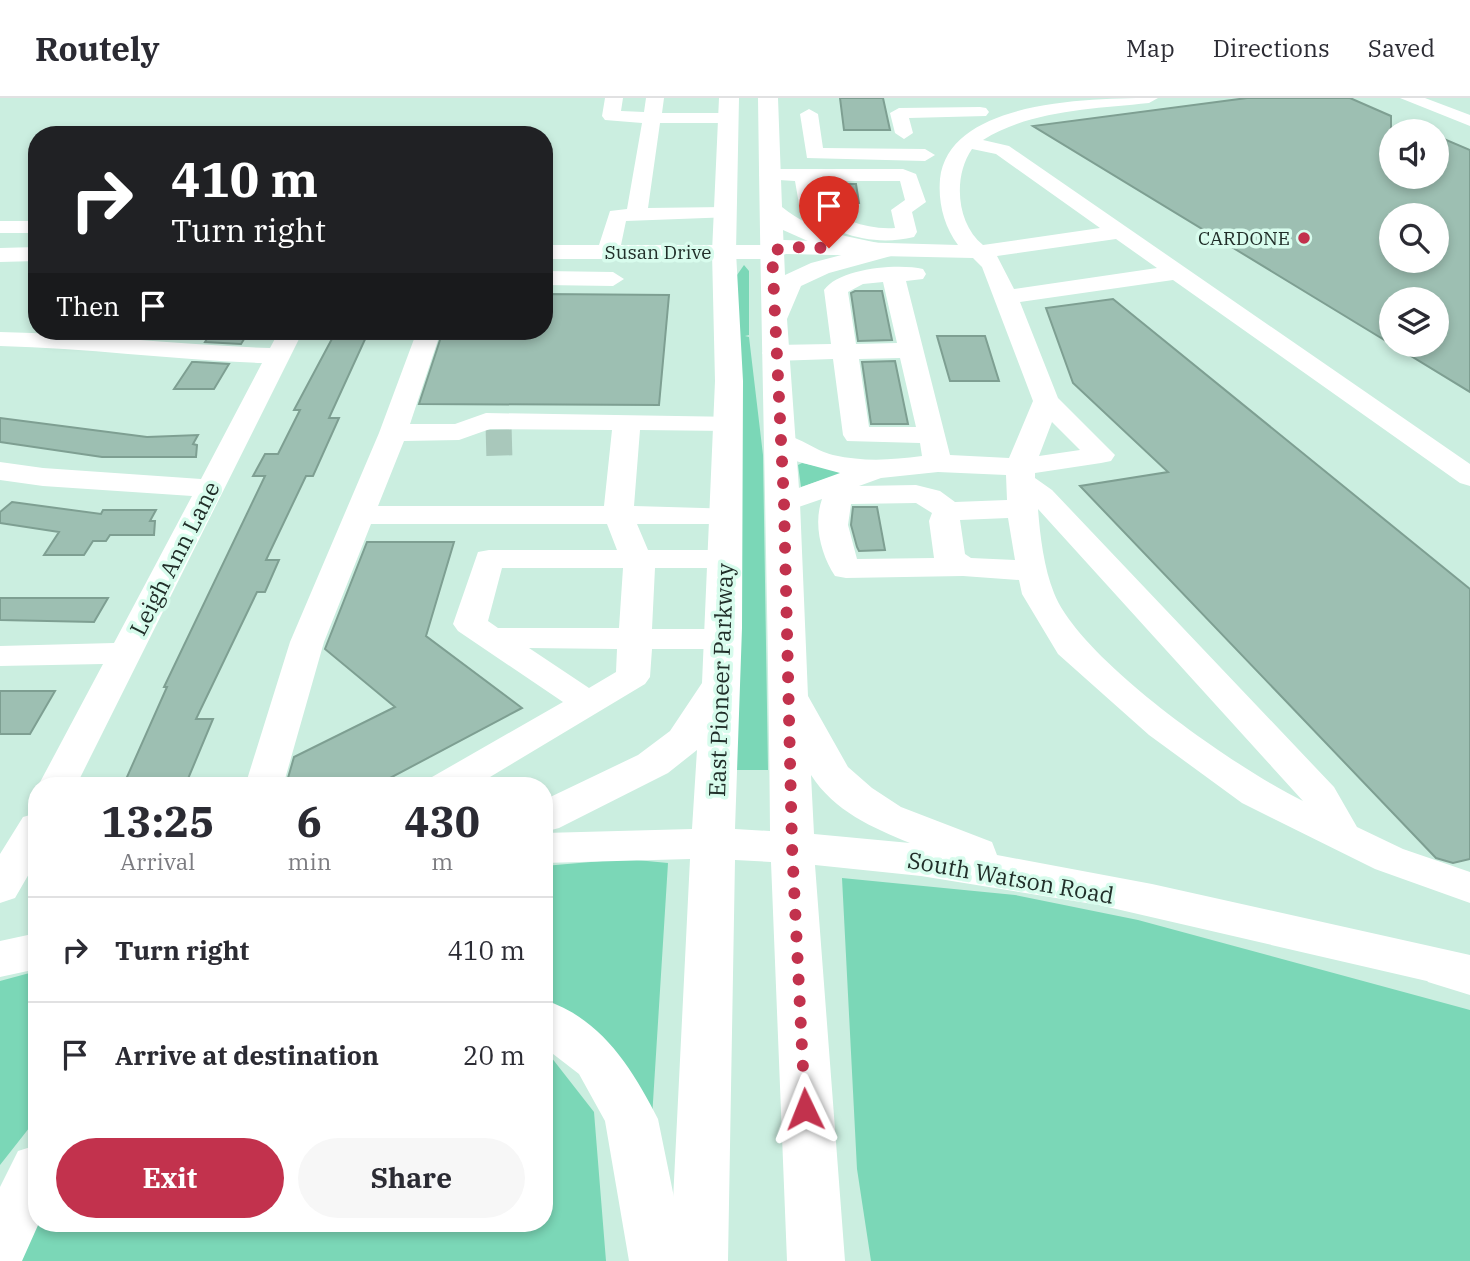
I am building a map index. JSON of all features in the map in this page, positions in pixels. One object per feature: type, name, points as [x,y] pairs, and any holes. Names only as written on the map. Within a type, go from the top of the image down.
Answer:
[{"type":"main road","name":"East Pioneer Parkway","points":[[699,1261],[723,639],[726,514],[718,423],[729,108]]},
{"type":"main road","points":[[795,115],[769,175],[775,353],[784,503],[792,846],[816,1261]]},
{"type":"main road","points":[[771,209],[786,224],[807,236],[904,256]]},
{"type":"main road","points":[[774,320],[790,282],[820,268],[904,256]]},
{"type":"main road","points":[[553,814],[653,764],[684,740],[720,684]]},
{"type":"main road","points":[[789,697],[832,775],[857,798],[886,817],[1047,879]]},
{"type":"main road","name":"South Watson Road","points":[[553,847],[607,843],[792,846],[1047,879],[1461,973]]},
{"type":"main road","points":[[0,959],[28,953]]},
{"type":"main road","points":[[553,1026],[597,1060],[631,1119],[658,1261]]},
{"type":"main road","points":[[0,1247],[28,1187]]},
{"type":"street","points":[[614,98],[611,116],[652,118],[729,108]]},
{"type":"street","points":[[637,213],[655,98]]},
{"type":"street","points":[[963,567],[950,558],[944,521],[948,511],[1101,455],[1046,401],[992,263],[965,240],[949,194],[947,176],[960,149],[993,125],[1022,114],[1149,98]]},
{"type":"street","points":[[1409,98],[1470,121]]},
{"type":"street","points":[[904,133],[899,113],[980,112]]},
{"type":"street","points":[[795,115],[814,154],[925,155]]},
{"type":"street","points":[[968,143],[1002,150],[1470,477]]},
{"type":"street","points":[[769,175],[903,175],[909,178],[916,202],[901,211],[814,211]]},
{"type":"street","points":[[804,175],[807,206],[825,219],[871,234],[904,256],[999,281],[1178,272]]},
{"type":"street","points":[[901,211],[906,232],[904,256],[910,350],[938,463]]},
{"type":"street","points":[[608,252],[617,215],[725,213]]},
{"type":"street","points":[[0,228],[28,227]]},
{"type":"street","points":[[931,435],[857,435],[836,290],[844,283],[859,279],[904,256],[979,252],[1121,232]]},
{"type":"street","points":[[0,255],[28,250]]},
{"type":"street","name":"Susan Drive","points":[[553,253],[772,252],[781,258],[904,256]]},
{"type":"street","points":[[999,281],[1154,256]]},
{"type":"street","points":[[553,278],[613,279]]},
{"type":"street","points":[[0,339],[28,340]]},
{"type":"street","points":[[44,340],[87,341],[171,352],[284,344]]},
{"type":"street","points":[[267,777],[307,642],[393,433],[426,340]]},
{"type":"street","name":"Leigh Ann Lane","points":[[62,777],[284,344]]},
{"type":"street","points":[[775,353],[910,350]]},
{"type":"street","points":[[1046,401],[1021,486],[1038,594],[1070,647],[1162,727],[1256,794],[1390,859],[1470,888]]},
{"type":"street","points":[[393,433],[459,432],[486,421],[645,430],[718,423]]},
{"type":"street","points":[[522,442],[594,442],[627,429]]},
{"type":"street","points":[[461,777],[632,677],[636,560],[618,514],[627,429]]},
{"type":"street","points":[[440,432],[456,441],[486,443]]},
{"type":"street","points":[[781,441],[797,454],[876,470]]},
{"type":"street","points":[[784,503],[876,470],[938,463],[1021,486],[1042,496],[1320,796],[1343,837]]},
{"type":"street","points":[[0,471],[43,477],[210,488]]},
{"type":"street","points":[[948,511],[930,497],[916,494],[845,495],[836,500],[832,509],[841,557],[846,569],[963,567],[1033,572]]},
{"type":"street","points":[[359,515],[726,514]]},
{"type":"street","points":[[588,703],[470,624],[489,559],[725,559]]},
{"type":"street","points":[[491,638],[723,639]]},
{"type":"street","points":[[0,656],[125,653]]},
{"type":"street","points":[[0,888],[28,840]]},
{"type":"green space","points":[[744,265],[749,271],[749,335],[745,336],[749,337],[763,455],[768,770],[733,770],[737,275]]},
{"type":"green space","points":[[802,463],[846,472],[801,487],[798,465]]},
{"type":"green space","points":[[626,859],[668,863],[652,1118],[553,1014],[553,865]]},
{"type":"green space","points":[[842,878],[1015,895],[1138,920],[1470,1010],[1470,1261],[871,1261],[857,1169]]},
{"type":"green space","points":[[28,973],[28,1129],[0,1165],[0,981]]},
{"type":"green space","points":[[553,1060],[594,1112],[606,1261],[8,1261],[30,1232],[553,1232]]},
{"type":"building","points":[[840,98],[883,98],[890,130],[844,130]]},
{"type":"building","name":"CARDONE","points":[[1247,98],[1350,98],[1391,116],[1391,119],[1379,119],[1379,189],[1449,189],[1449,141],[1470,150],[1470,392],[1413,357],[1449,357],[1449,287],[1379,287],[1379,337],[1033,126]]},
{"type":"building","points":[[828,184],[856,184],[859,203],[830,203]]},
{"type":"building","points":[[882,291],[892,340],[858,341],[851,293]]},
{"type":"building","points":[[553,294],[669,295],[659,405],[419,404],[440,340],[553,340]]},
{"type":"building","points":[[1113,299],[1470,589],[1470,859],[1453,863],[1436,858],[1080,486],[1168,472],[1073,383],[1046,308]]},
{"type":"building","points":[[937,336],[985,336],[999,381],[950,381]]},
{"type":"building","points":[[206,340],[243,340],[241,344],[205,342]]},
{"type":"building","points":[[331,340],[365,340],[329,418],[339,418],[313,476],[306,476],[266,560],[279,560],[265,592],[257,592],[196,719],[213,719],[189,777],[127,777],[167,687],[164,687],[265,476],[253,476],[265,454],[278,454],[300,410],[294,410]]},
{"type":"building","points":[[895,361],[908,424],[871,424],[862,362]]},
{"type":"building","points":[[192,362],[229,364],[214,389],[174,389]]},
{"type":"building","points":[[0,418],[147,437],[198,435],[193,444],[197,445],[196,457],[102,457],[0,442]]},
{"type":"building","points":[[12,502],[101,514],[103,510],[156,510],[150,521],[155,521],[154,535],[110,535],[106,541],[93,541],[84,555],[44,555],[59,532],[0,523],[0,512]]},
{"type":"building","points":[[853,507],[877,507],[885,550],[859,551],[851,525]]},
{"type":"building","points":[[367,542],[454,542],[426,636],[522,708],[392,777],[288,777],[294,757],[395,707],[325,649]]},
{"type":"building","points":[[0,598],[108,598],[94,622],[0,620]]},
{"type":"building","points":[[0,691],[55,691],[30,734],[0,734]]},
{"type":"tunnel","points":[[486,443],[522,442]]},
{"type":"place","name":"CARDONE","points":[[1304,238]]},
{"type":"route","points":[[805,1109],[792,846],[784,503],[772,252],[783,247],[829,248]]}]
